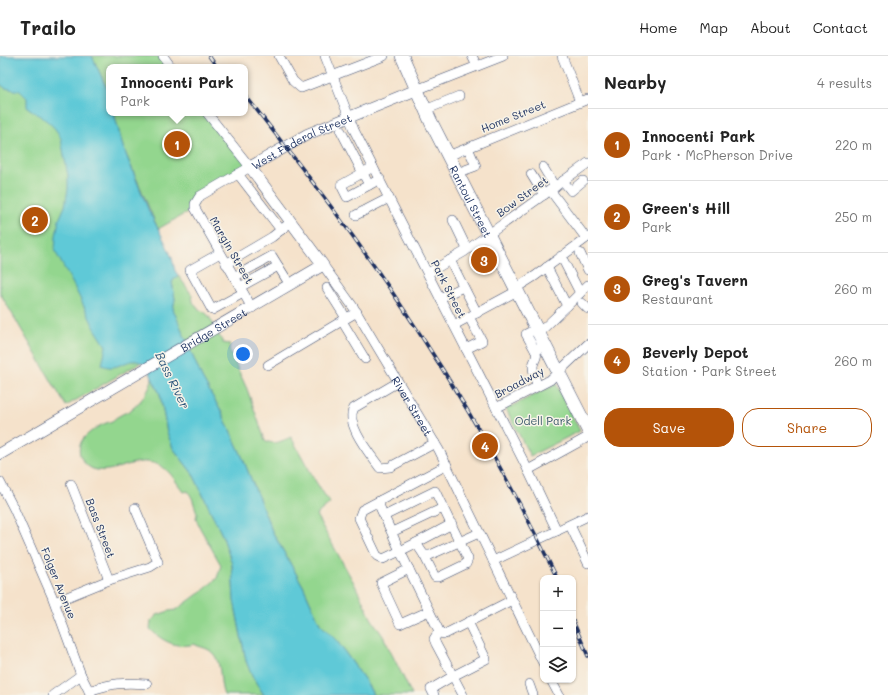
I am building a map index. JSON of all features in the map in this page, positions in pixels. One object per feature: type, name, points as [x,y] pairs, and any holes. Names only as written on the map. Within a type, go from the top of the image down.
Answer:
[{"type":"highway","name":"Rantoul Street","points":[[402,56],[425,110],[537,330],[540,348],[559,373],[588,430]]},
{"type":"main road","name":"West Federal Street","points":[[250,167],[308,134],[416,90]]},
{"type":"main road","name":"River Street","points":[[250,167],[324,265]]},
{"type":"main road","name":"Bridge Street","points":[[0,454],[324,265]]},
{"type":"street","points":[[279,56],[293,81],[301,88],[384,56]]},
{"type":"street","name":"Park Street","points":[[326,56],[349,117],[361,143],[528,470],[557,531]]},
{"type":"street","points":[[472,56],[477,66]]},
{"type":"street","points":[[416,90],[503,56]]},
{"type":"street","points":[[562,56],[584,101]]},
{"type":"street","points":[[425,110],[459,96]]},
{"type":"street","name":"Home Street","points":[[448,156],[584,101]]},
{"type":"street","points":[[209,116],[250,167]]},
{"type":"street","points":[[341,131],[369,185]]},
{"type":"street","points":[[350,149],[361,143]]},
{"type":"street","points":[[457,173],[476,166],[468,148]]},
{"type":"street","name":"Bow Street","points":[[428,273],[488,235],[588,163]]},
{"type":"street","name":"West Federal Street","points":[[195,204],[200,196],[250,167]]},
{"type":"street","points":[[373,167],[341,185],[347,197],[380,179]]},
{"type":"street","points":[[542,167],[550,191]]},
{"type":"street","points":[[238,174],[281,230]]},
{"type":"street","points":[[454,325],[516,290],[587,237],[550,191],[532,174]]},
{"type":"street","points":[[563,181],[571,191],[583,182]]},
{"type":"street","points":[[356,215],[389,198]]},
{"type":"street","name":"Margin Street","points":[[195,204],[196,212],[252,308]]},
{"type":"street","points":[[453,220],[467,249]]},
{"type":"street","points":[[226,264],[272,237],[291,222]]},
{"type":"street","points":[[220,253],[190,270],[212,310],[278,266]]},
{"type":"street","points":[[580,253],[588,270]]},
{"type":"street","points":[[234,277],[272,256],[290,285]]},
{"type":"street","points":[[561,256],[580,293]]},
{"type":"street","points":[[450,260],[463,287],[482,341],[466,349]]},
{"type":"street","name":"River Street","points":[[324,265],[357,312],[435,443],[540,657]]},
{"type":"street","points":[[547,267],[566,306]]},
{"type":"street","points":[[537,330],[545,327],[588,285]]},
{"type":"street","points":[[440,298],[463,287]]},
{"type":"street","points":[[327,288],[365,359]]},
{"type":"street","points":[[268,365],[357,312]]},
{"type":"street","name":"Broadway","points":[[496,408],[550,380],[588,344]]},
{"type":"street","points":[[537,386],[533,366],[540,348]]},
{"type":"street","points":[[398,382],[354,408],[351,413],[357,435],[380,468],[384,469],[435,443]]},
{"type":"street","points":[[528,470],[588,437]]},
{"type":"street","points":[[447,465],[362,510],[359,518],[377,556],[383,559],[452,524]]},
{"type":"street","name":"Folger Avenue","points":[[0,482],[14,509],[55,602],[81,675],[90,693]]},
{"type":"street","name":"Bass Street","points":[[71,484],[109,580]]},
{"type":"street","points":[[384,516],[435,491],[468,559],[466,564],[439,577],[435,577],[416,543]]},
{"type":"street","points":[[381,500],[379,505],[384,516],[429,612],[442,634],[470,622],[512,600]]},
{"type":"street","points":[[55,602],[109,580],[150,567],[158,562],[135,508]]},
{"type":"street","points":[[392,532],[443,508]]},
{"type":"street","points":[[493,560],[588,516]]},
{"type":"street","points":[[570,525],[588,563]]},
{"type":"street","points":[[424,555],[430,556],[479,533]]},
{"type":"street","points":[[409,569],[381,583],[400,624],[429,612]]},
{"type":"street","points":[[434,695],[431,689],[486,659],[470,622]]},
{"type":"street","points":[[439,631],[434,639],[463,695]]},
{"type":"street","points":[[53,695],[81,675]]},
{"type":"street","points":[[90,693],[105,685],[124,682],[147,684]]},
{"type":"street","points":[[553,683],[559,695]]},
{"type":"street","points":[[529,684],[533,695]]},
{"type":"green space","points":[[92,56],[163,56],[169,64],[106,64],[106,86]]},
{"type":"green space","points":[[0,80],[18,83],[65,133],[145,360],[66,406],[0,293]]},
{"type":"green space","points":[[115,116],[209,116],[250,167],[200,196],[195,208],[158,229],[123,147]]},
{"type":"green space","points":[[178,275],[192,295],[193,302],[197,308],[207,314],[210,318],[223,343],[230,344],[230,352],[247,389],[265,440],[274,443],[291,437],[316,482],[330,503],[316,515],[354,583],[371,618],[383,636],[412,695],[373,695],[367,683],[337,641],[320,624],[303,586],[272,531],[241,454],[222,413],[202,378],[179,324],[173,309],[175,299],[172,282]]},
{"type":"green space","points":[[152,378],[160,394],[167,432],[173,448],[193,474],[223,537],[232,564],[234,600],[246,661],[252,676],[264,695],[224,695],[219,665],[214,654],[209,650],[194,644],[176,645],[170,643],[150,629],[151,621],[157,615],[176,610],[205,589],[217,578],[221,565],[200,528],[196,519],[197,513],[188,491],[184,492],[165,469],[155,464],[141,462],[114,469],[100,470],[89,467],[80,456],[79,452],[83,439],[90,432],[103,424],[112,421],[118,416],[131,410],[148,391]]},
{"type":"green space","name":"Odell Park","points":[[556,384],[580,431],[530,456],[506,409]]},
{"type":"water","name":"Bass River","points":[[0,56],[92,56],[106,86],[106,116],[115,116],[123,147],[149,211],[166,244],[172,258],[175,271],[178,275],[172,282],[175,299],[173,309],[202,378],[222,413],[241,454],[272,531],[303,586],[320,624],[337,641],[367,683],[373,695],[264,695],[252,676],[246,661],[234,600],[232,564],[223,537],[193,474],[173,448],[167,432],[160,394],[148,369],[141,362],[130,361],[114,367],[102,365],[106,346],[94,327],[55,251],[59,220],[65,206],[68,189],[68,176],[61,139],[51,124],[27,107],[27,98],[20,91],[5,88],[0,84]]},
{"type":"railway","points":[[209,56],[215,64]]},
{"type":"railway","points":[[248,99],[334,211],[398,300],[456,391],[492,452],[555,575]]},
{"type":"railway","points":[[576,628],[588,656]]},
{"type":"place","name":"Innocenti Park","points":[[177,144]]},
{"type":"place","name":"Green's Hill","points":[[35,220]]},
{"type":"place","name":"Greg's Tavern","points":[[484,260]]},
{"type":"place","name":"Beverly Depot","points":[[485,446]]}]
